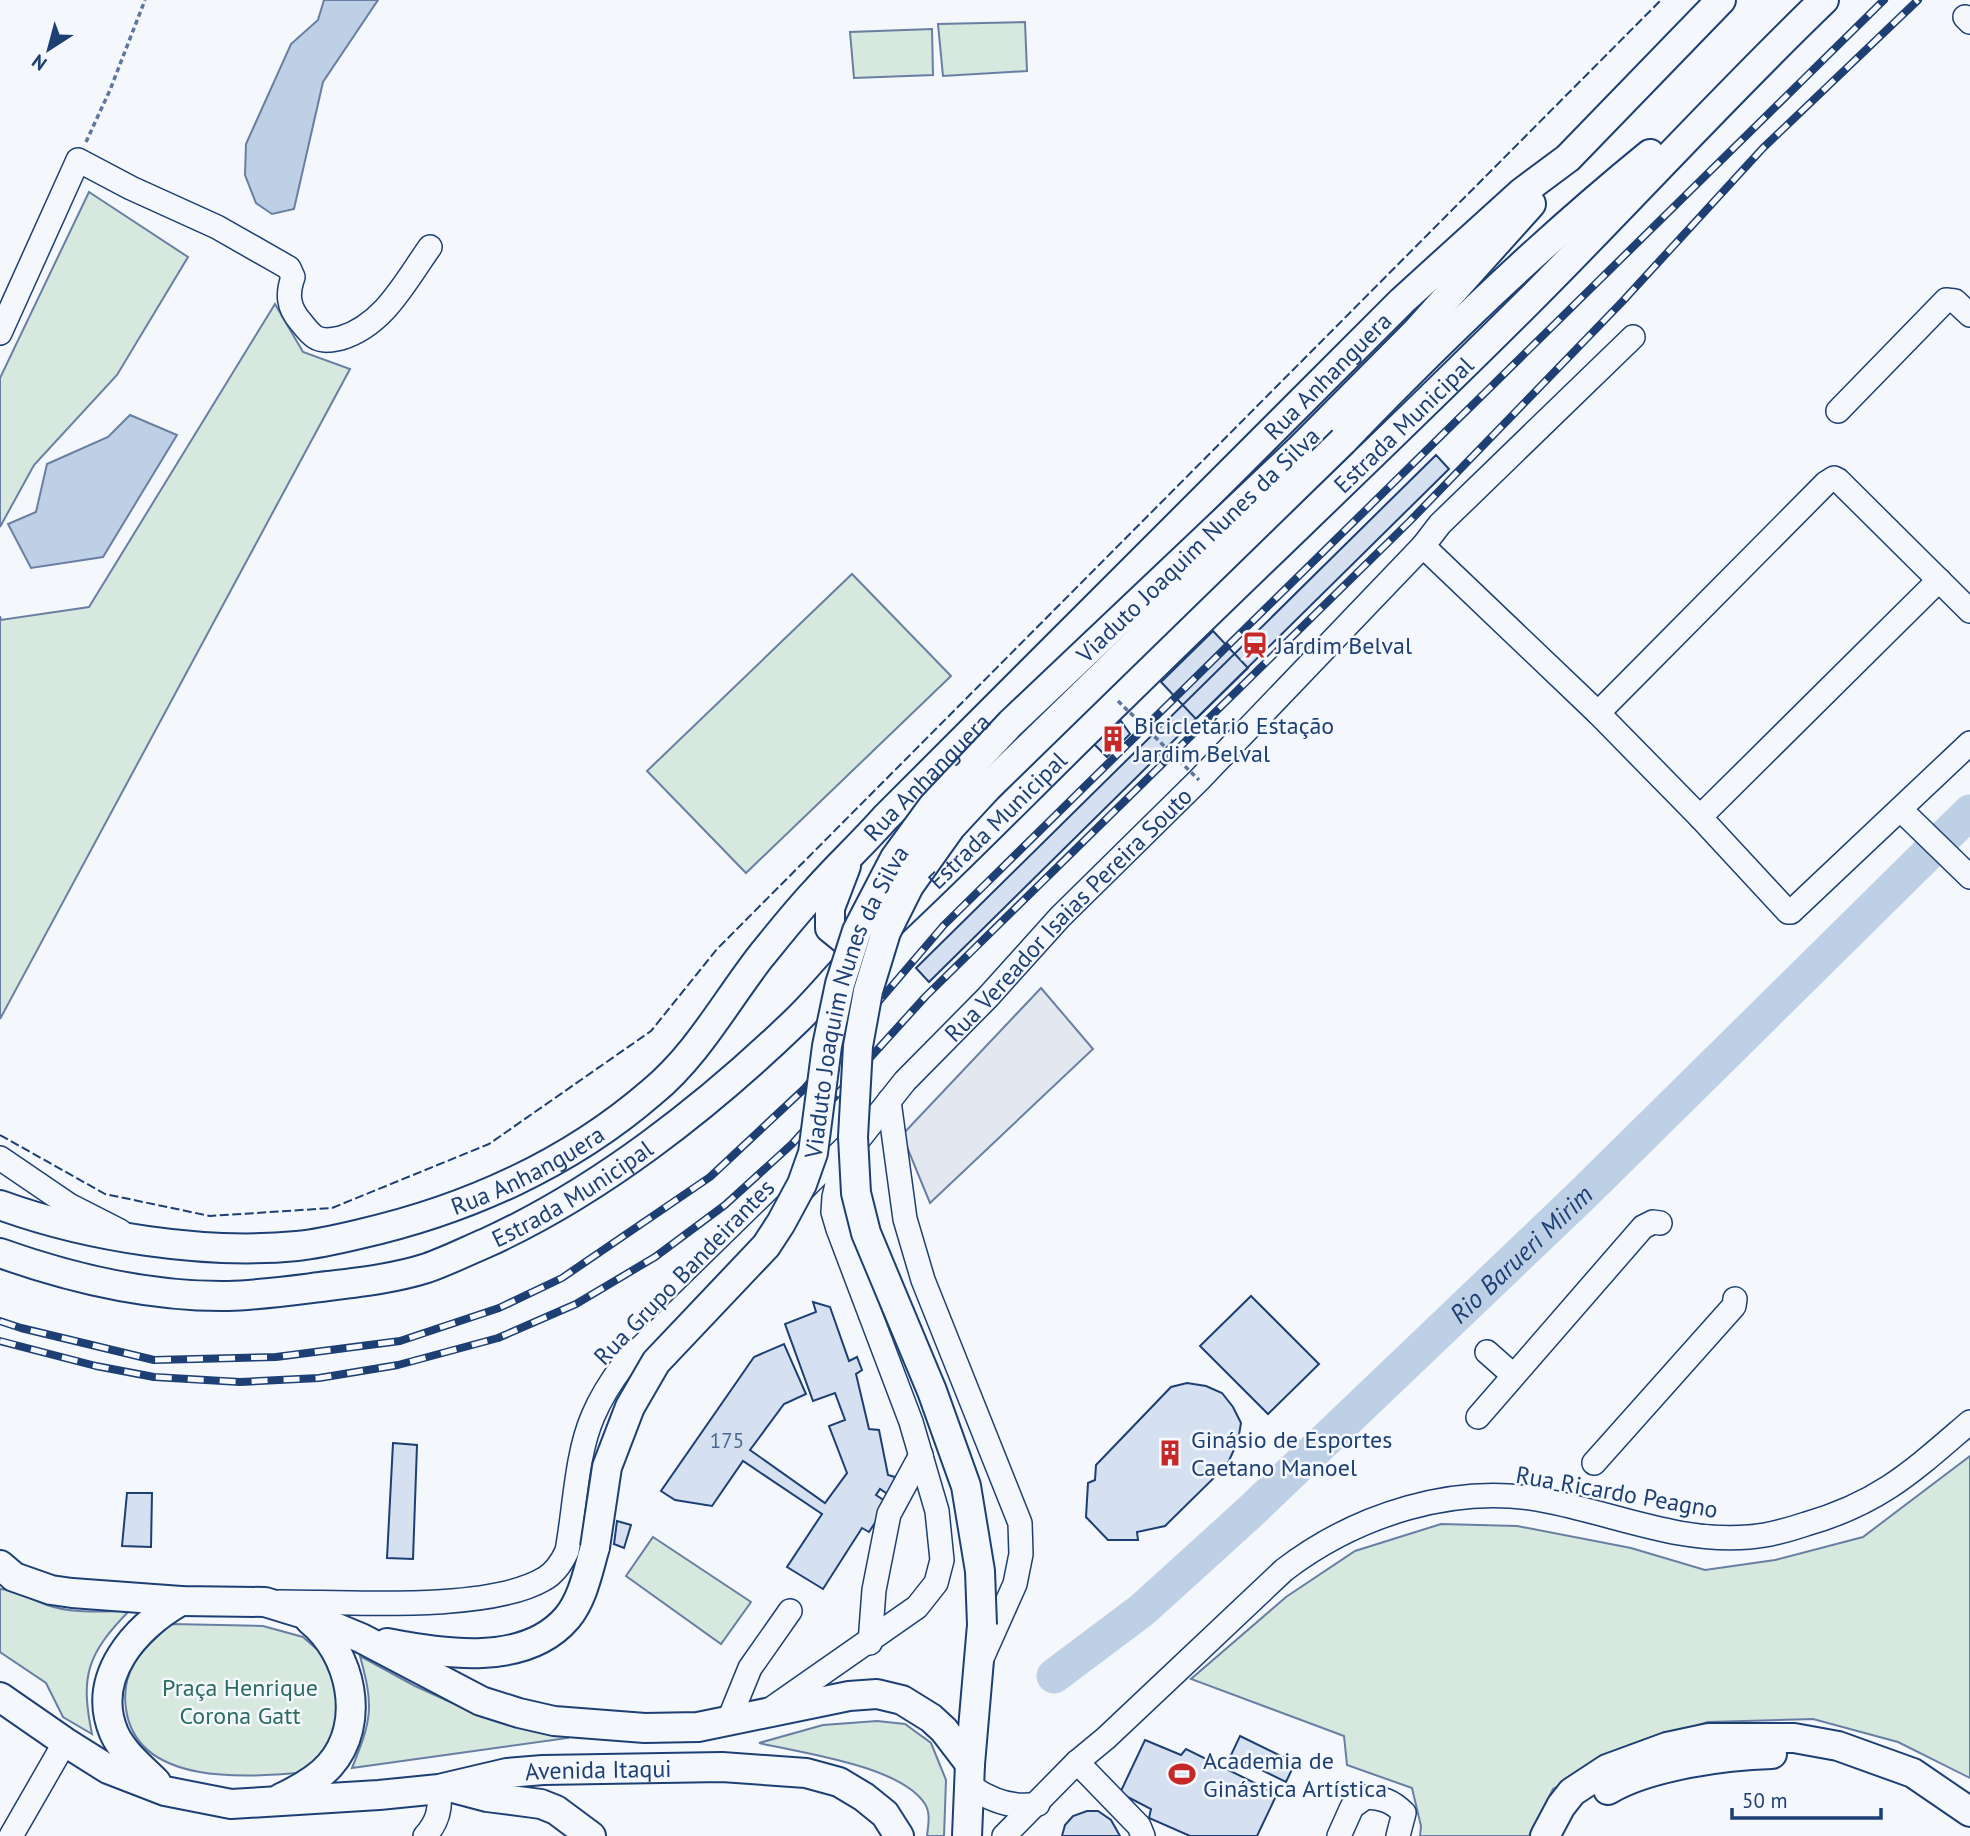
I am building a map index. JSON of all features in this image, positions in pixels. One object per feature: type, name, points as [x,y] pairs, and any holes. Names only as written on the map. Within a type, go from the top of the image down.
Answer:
[{"type":"main road","name":"Rua Anhanguera","points":[[0,1205],[38,1219],[179,1246],[298,1246],[428,1217],[503,1188],[589,1139],[653,1092],[698,1043],[737,986],[816,891],[885,818],[1402,301],[1521,192],[1567,158],[1721,0]]},
{"type":"main road","name":"Estrada Municipal","points":[[0,1253],[51,1271],[116,1286],[165,1293],[228,1296],[341,1284],[426,1268],[509,1232],[572,1199],[609,1174],[733,1078],[797,1021],[874,939],[980,840],[1118,701],[1379,450],[1532,298],[1824,0]]},
{"type":"main road","name":"Viaduto Joaquim Nunes da Silva","points":[[970,1775],[982,1625],[980,1571],[966,1486],[932,1391],[866,1233],[856,1193],[853,1137],[858,1046],[868,991],[886,932],[909,886],[951,827],[988,787],[1343,440],[1424,356],[1593,202],[1686,124],[1720,105]]},
{"type":"main road","name":"Viaduto Joaquim Nunes da Silva","points":[[361,1638],[436,1651],[483,1655],[514,1649],[549,1634],[567,1618],[580,1595],[595,1547],[607,1467],[630,1407],[656,1362],[766,1246],[782,1223],[802,1184],[813,1153],[827,1046],[840,984],[867,908],[901,849],[933,806],[1011,723],[1298,451],[1426,322],[1530,205],[1567,158]]},
{"type":"main road","points":[[855,852],[834,894],[828,919],[830,928],[846,941],[874,939]]},
{"type":"main road","points":[[0,1565],[14,1577],[51,1590],[72,1593],[181,1601],[265,1602],[301,1613],[361,1638],[481,1700],[554,1721],[645,1728],[698,1727],[849,1696],[877,1693],[902,1700],[931,1718],[944,1730],[970,1775],[967,1836]]},
{"type":"main road","points":[[166,1791],[130,1757],[119,1740],[110,1717],[109,1691],[116,1664],[131,1641],[159,1614],[181,1601]]},
{"type":"main road","points":[[0,1697],[108,1769],[166,1791],[231,1804],[275,1801],[309,1782],[329,1766],[343,1744],[349,1724],[350,1687],[346,1672],[328,1640],[317,1626],[301,1613]]},
{"type":"main road","points":[[1545,1836],[1572,1792],[1607,1769],[1667,1747],[1709,1738],[1794,1738],[1838,1746],[1913,1773],[1970,1812]]},
{"type":"main road","points":[[1564,1836],[1584,1804],[1617,1784],[1712,1759],[1794,1753],[1839,1762],[1941,1794]]},
{"type":"main road","name":"Avenida Itaqui","points":[[275,1801],[444,1788],[507,1773],[542,1770],[722,1767],[806,1773],[839,1782],[864,1797],[884,1814],[899,1836]]},
{"type":"main road","points":[[444,1788],[541,1804],[556,1810],[591,1836]]},
{"type":"street","points":[[0,332],[78,160],[131,188],[216,226],[289,268],[293,277],[288,300],[296,316],[317,339],[331,341],[366,327],[388,307],[430,247]]},
{"type":"street","points":[[1838,411],[1946,300],[1955,301],[1970,315]]},
{"type":"street","name":"Rua Vereador Isaias Pereira Souto","points":[[763,1715],[870,1643],[917,1607],[936,1583],[942,1560],[937,1511],[911,1422],[861,1294],[833,1212],[835,1188],[842,1164],[905,1081],[988,997],[1060,917],[1199,780],[1423,546],[1440,524],[1633,337]]},
{"type":"street","points":[[1598,713],[1826,482],[1833,478],[1970,611]]},
{"type":"street","points":[[1423,546],[1598,713],[1700,817],[1784,911],[1791,912],[1908,817],[1970,743]]},
{"type":"street","points":[[1700,817],[1939,580]]},
{"type":"street","points":[[1908,817],[1970,877]]},
{"type":"street","points":[[883,1108],[905,1219],[923,1280],[1020,1523],[1021,1554],[1015,1584],[983,1656],[977,1685]]},
{"type":"street","name":"Rua Grupo Bandeirantes","points":[[265,1602],[474,1598],[524,1588],[547,1577],[562,1562],[567,1550],[592,1418],[624,1364],[883,1108]]},
{"type":"street","points":[[0,1158],[18,1173],[69,1205],[132,1237]]},
{"type":"street","points":[[1478,1417],[1643,1227],[1653,1222],[1660,1223]]},
{"type":"street","points":[[1594,1463],[1734,1306],[1735,1299]]},
{"type":"street","points":[[1487,1352],[1513,1375]]},
{"type":"street","name":"Rua Ricardo Peagno","points":[[1004,1836],[1076,1762],[1106,1738],[1283,1570],[1332,1537],[1379,1517],[1431,1503],[1493,1496],[1545,1500],[1639,1526],[1693,1536],[1751,1537],[1816,1521],[1864,1503],[1905,1478],[1970,1422]]},
{"type":"street","points":[[870,1643],[874,1590],[889,1514],[921,1455]]},
{"type":"street","points":[[728,1722],[750,1668],[790,1611]]},
{"type":"street","points":[[10,1836],[65,1742]]},
{"type":"street","points":[[1076,1762],[1139,1826],[1143,1836]]},
{"type":"street","points":[[970,1775],[997,1801],[1023,1807],[1038,1804]]},
{"type":"street","points":[[425,1836],[438,1815],[444,1788]]},
{"type":"street","points":[[1339,1836],[1352,1808],[1366,1797],[1382,1798],[1395,1803],[1404,1814],[1398,1836]]},
{"type":"path","points":[[78,160],[110,90],[145,0]]},
{"type":"path","points":[[1118,701],[1199,780]]},
{"type":"green space","points":[[1025,22],[1027,71],[943,76],[938,24]]},
{"type":"green space","points":[[932,29],[933,75],[854,78],[850,32]]},
{"type":"green space","points":[[89,192],[188,257],[117,375],[34,465],[0,527],[0,378]]},
{"type":"green space","points":[[275,304],[303,352],[350,369],[0,1019],[0,616],[1,620],[89,607]]},
{"type":"green space","points":[[852,574],[951,676],[746,873],[647,771]]},
{"type":"green space","points":[[1970,1456],[1970,1778],[1898,1742],[1813,1719],[1708,1722],[1628,1748],[1553,1789],[1529,1836],[1420,1836],[1421,1826],[1412,1788],[1347,1765],[1344,1736],[1191,1679],[1286,1597],[1355,1551],[1441,1524],[1517,1526],[1631,1548],[1705,1570],[1775,1560],[1863,1537]]},
{"type":"green space","points":[[653,1537],[751,1602],[721,1644],[626,1576]]},
{"type":"green space","points":[[0,1589],[67,1610],[129,1611],[104,1640],[90,1667],[87,1696],[92,1734],[63,1717],[46,1683],[0,1652]]},
{"type":"green space","name":"Praça Henrique Corona Gatt","points":[[171,1624],[263,1626],[303,1637],[328,1659],[341,1687],[339,1729],[309,1772],[229,1775],[200,1772],[173,1765],[151,1753],[135,1735],[126,1709],[127,1682],[136,1660]]},
{"type":"green space","points":[[360,1656],[415,1686],[481,1716],[568,1733],[568,1738],[352,1768],[364,1737],[369,1713]]},
{"type":"green space","points":[[877,1721],[905,1724],[931,1743],[946,1780],[944,1836],[927,1836],[929,1815],[925,1804],[913,1791],[895,1780],[849,1763],[759,1743],[823,1725]]},
{"type":"shaded area","points":[[1041,988],[1093,1049],[930,1203],[902,1135]]},
{"type":"water","points":[[324,0],[378,0],[323,82],[294,209],[272,214],[256,203],[245,175],[246,144],[291,44],[318,20]]},
{"type":"water","points":[[130,415],[177,435],[103,557],[31,568],[8,524],[36,512],[47,464],[108,437]]},
{"type":"building","points":[[1436,455],[1449,469],[929,982],[916,968]]},
{"type":"building","points":[[1213,631],[1248,668],[1196,719],[1161,682]]},
{"type":"building","name":"Bicicletário Estação Jardim Belval","points":[[1121,721],[1130,734],[1107,757],[1094,744]]},
{"type":"building","points":[[1251,1296],[1319,1364],[1268,1414],[1200,1346]]},
{"type":"building","points":[[813,1302],[830,1307],[849,1361],[857,1357],[862,1370],[856,1374],[869,1429],[879,1430],[888,1475],[895,1477],[889,1495],[880,1489],[876,1495],[888,1503],[869,1532],[862,1528],[823,1589],[787,1567],[822,1514],[743,1461],[712,1506],[675,1500],[661,1491],[754,1357],[784,1344],[806,1394],[784,1404],[750,1450],[825,1503],[847,1473],[829,1426],[845,1420],[835,1393],[813,1401],[785,1324],[816,1312]]},
{"type":"building","name":"Ginásio de Esportes Caetano Manoel","points":[[1187,1383],[1206,1386],[1222,1393],[1241,1423],[1238,1441],[1227,1465],[1165,1526],[1137,1532],[1138,1540],[1108,1540],[1086,1517],[1088,1483],[1095,1480],[1096,1465],[1171,1387]]},
{"type":"building","points":[[393,1443],[417,1445],[413,1559],[387,1558]]},
{"type":"building","points":[[127,1493],[152,1493],[151,1547],[122,1546]]},
{"type":"building","points":[[617,1521],[631,1525],[624,1548],[614,1544]]},
{"type":"building","points":[[1240,1736],[1295,1763],[1286,1782],[1231,1755]]},
{"type":"building","name":"Academia de Ginástica Artística","points":[[1145,1740],[1181,1755],[1186,1749],[1277,1794],[1257,1836],[1190,1836],[1149,1818],[1151,1809],[1120,1793]]},
{"type":"building","points":[[1087,1811],[1098,1811],[1111,1820],[1120,1836],[1062,1836],[1065,1825],[1073,1816]]},
{"type":"waterway","name":"Rio Barueri Mirim","points":[[1054,1676],[1142,1610],[1250,1512],[1583,1194],[1970,812]]},
{"type":"railway","points":[[0,1321],[154,1360],[276,1357],[400,1341],[499,1308],[562,1278],[710,1177],[804,1089],[944,925],[1884,0]]},
{"type":"railway","points":[[0,1341],[96,1366],[154,1377],[240,1382],[319,1378],[398,1365],[498,1338],[576,1304],[655,1257],[725,1205],[792,1144],[926,996],[1410,521],[1622,302],[1763,148],[1918,0]]},
{"type":"fence","points":[[0,1135],[105,1194],[210,1216],[332,1208],[489,1144],[651,1031],[717,949],[1661,0]]},
{"type":"place","name":"Jardim Belval","points":[[1255,645]]},
{"type":"place","name":"Bicicletário Estação Jardim Belval","points":[[1113,739]]},
{"type":"place","name":"Ginásio de Esportes Caetano Manoel","points":[[1170,1453]]},
{"type":"place","name":"Academia de Ginástica Artística","points":[[1182,1774]]}]
